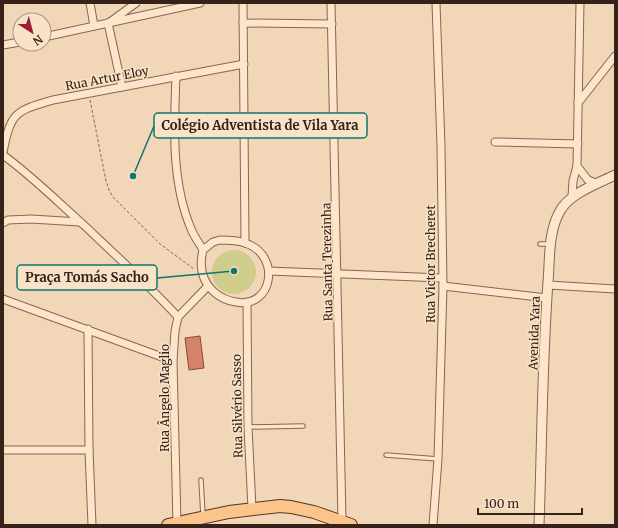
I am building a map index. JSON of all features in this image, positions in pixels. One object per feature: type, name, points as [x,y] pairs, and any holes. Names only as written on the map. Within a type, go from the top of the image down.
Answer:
[{"type":"main road","points":[[172,524],[252,508],[270,506],[285,506],[314,512],[347,523]]},
{"type":"street","points":[[90,3],[94,26]]},
{"type":"street","points":[[108,23],[136,3]]},
{"type":"street","points":[[52,35],[200,3]]},
{"type":"street","points":[[243,3],[246,243]]},
{"type":"street","name":"Rua Santa Terezinha","points":[[332,3],[338,273],[347,523]]},
{"type":"street","name":"Rua Victor Brecheret","points":[[433,525],[438,459],[443,286],[441,146],[436,3]]},
{"type":"street","points":[[572,197],[577,166],[578,144],[580,3]]},
{"type":"street","points":[[108,23],[122,86]]},
{"type":"street","points":[[243,23],[332,24]]},
{"type":"street","points":[[578,103],[615,56]]},
{"type":"street","name":"Rua Artur Eloy","points":[[3,153],[9,124],[16,114],[28,107],[53,100],[122,86],[244,64]]},
{"type":"street","points":[[176,76],[175,144],[178,178],[185,212],[193,232],[203,250],[203,275],[208,286],[226,300],[240,303],[247,302],[256,299],[264,290],[269,279],[269,270],[264,257],[256,249],[246,243],[231,240],[220,240],[212,242],[203,250]]},
{"type":"street","points":[[495,142],[578,144]]},
{"type":"street","points":[[3,153],[157,294],[178,317],[208,286]]},
{"type":"street","points":[[577,166],[588,180],[598,184]]},
{"type":"street","name":"Avenida Yara","points":[[539,525],[547,298],[550,244],[554,225],[560,210],[572,197],[615,175]]},
{"type":"street","points":[[3,223],[8,220],[31,219],[80,222]]},
{"type":"street","points":[[269,270],[442,278]]},
{"type":"street","points":[[548,285],[615,289]]},
{"type":"street","points":[[443,286],[547,298]]},
{"type":"street","points":[[3,299],[173,361]]},
{"type":"street","name":"Rua Silvério Sasso","points":[[247,302],[248,427],[252,508]]},
{"type":"street","name":"Rua Ângelo Maglio","points":[[172,524],[173,361],[175,331],[178,317]]},
{"type":"street","points":[[88,330],[89,450],[92,525]]},
{"type":"street","points":[[3,450],[89,450]]},
{"type":"lane","points":[[540,244],[550,244]]},
{"type":"lane","points":[[248,427],[302,426]]},
{"type":"lane","points":[[386,455],[438,459]]},
{"type":"lane","points":[[201,480],[203,517]]},
{"type":"path","points":[[89,93],[108,190],[113,198],[160,244],[203,275]]},
{"type":"shaded area","points":[[230,250],[238,250],[243,251],[250,256],[255,263],[255,281],[250,288],[243,293],[230,294],[222,291],[215,284],[212,276],[212,268],[215,260],[222,253]]},
{"type":"building","points":[[200,336],[204,368],[189,370],[185,338]]},
{"type":"place","name":"Colégio Adventista de Vila Yara","points":[[133,176]]},
{"type":"place","name":"Praça Tomás Sacho","points":[[234,271]]}]
